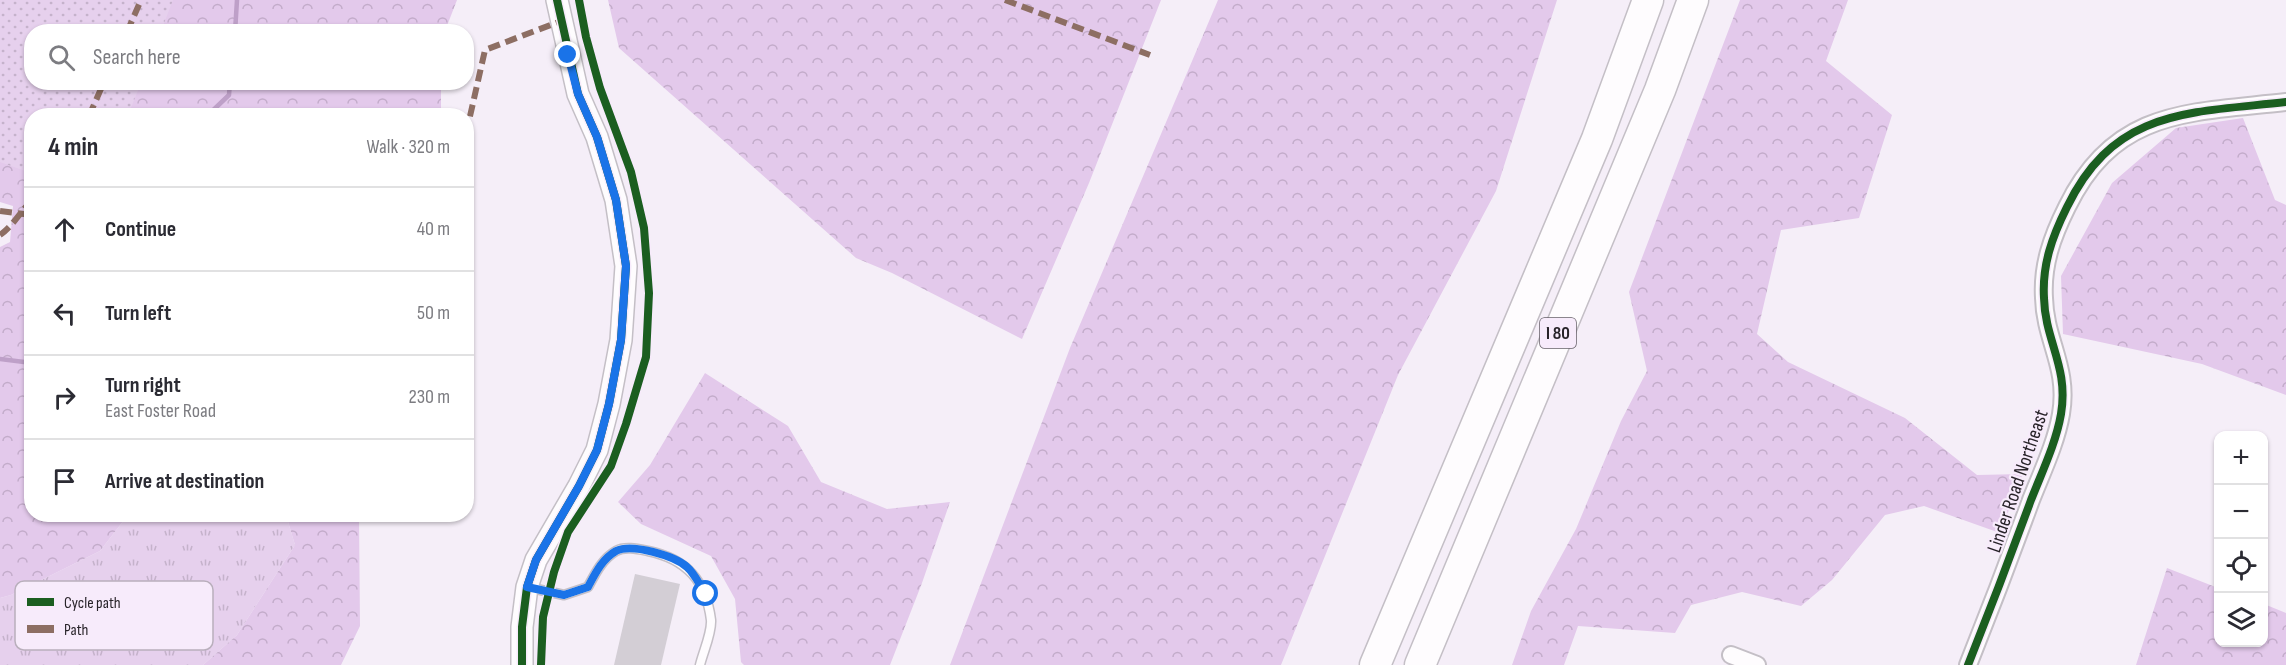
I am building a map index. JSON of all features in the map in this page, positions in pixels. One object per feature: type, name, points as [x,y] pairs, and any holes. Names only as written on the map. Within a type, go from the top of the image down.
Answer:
[{"type":"highway","points":[[1597,139],[1636,0]]},
{"type":"highway","name":"I 80","points":[[1375,665],[1597,139],[1648,0]]},
{"type":"highway","name":"I 80","points":[[1419,665],[1660,90],[1694,0]]},
{"type":"street","points":[[522,665],[522,627],[527,587],[536,560],[597,450],[609,404],[621,340],[626,266],[616,200],[597,137],[578,94],[557,0]]},
{"type":"street","name":"Linder Road Northeast","points":[[1968,665],[2061,416],[2063,380],[2048,326],[2043,287],[2046,261],[2055,232],[2069,202],[2082,180],[2098,160],[2121,140],[2155,121],[2178,114],[2286,102]]},
{"type":"street","points":[[1731,655],[1757,665]]},
{"type":"lane","points":[[527,587],[564,595],[588,587],[600,566],[617,550],[634,548],[660,554],[687,567],[706,594],[711,623],[700,665]]},
{"type":"green space","points":[[0,0],[457,0],[448,24],[24,24],[24,90],[441,90],[441,108],[24,108],[24,522],[123,522],[100,551],[39,581],[15,581],[15,593],[0,598],[0,247],[10,242],[13,206],[0,202]]},
{"type":"green space","points":[[0,0],[173,0],[164,24],[24,24],[24,90],[138,90],[131,108],[24,108],[24,171],[0,162]]},
{"type":"green space","points":[[608,0],[1161,0],[1089,183],[1022,339],[892,273],[856,258],[619,48]]},
{"type":"green space","points":[[1218,0],[1557,0],[1496,191],[1398,375],[1281,665],[950,665],[1070,348]]},
{"type":"green space","points":[[1740,0],[1848,0],[1826,61],[1892,115],[1859,218],[1781,230],[1757,334],[1788,362],[1905,418],[1977,475],[2023,474],[2000,533],[1924,506],[1885,515],[1832,580],[1801,606],[1742,592],[1691,605],[1675,633],[1578,626],[1564,665],[1512,665],[1531,611],[1576,529],[1621,421],[1647,371],[1629,292]]},
{"type":"green space","points":[[2243,118],[2275,200],[2286,205],[2286,395],[2202,364],[2063,334],[2061,276],[2112,183],[2176,128]]},
{"type":"green space","points":[[705,373],[788,426],[821,482],[887,509],[950,502],[890,665],[744,665],[741,662],[735,599],[711,556],[641,524],[618,502],[650,465]]},
{"type":"green space","points":[[123,522],[288,522],[295,545],[237,635],[203,665],[0,665],[0,598],[15,593],[15,650],[213,650],[213,581],[39,581],[100,551]]},
{"type":"green space","points":[[288,522],[359,522],[360,626],[341,665],[203,665],[237,635],[295,545]]},
{"type":"green space","points":[[2167,568],[2214,586],[2214,647],[2268,647],[2268,606],[2286,613],[2286,665],[2136,665]]},
{"type":"building","points":[[635,574],[680,584],[661,665],[614,665]]},
{"type":"waterway","points":[[236,24],[237,0]]},
{"type":"waterway","points":[[215,108],[229,95],[229,90]]},
{"type":"waterway","points":[[0,359],[24,362]]},
{"type":"marked path","points":[[130,24],[141,0]]},
{"type":"marked path","points":[[1005,0],[1150,55]]},
{"type":"marked path","points":[[472,108],[485,50],[561,21]]},
{"type":"marked path","points":[[93,108],[100,90]]},
{"type":"marked path","points":[[0,235],[24,210]]},
{"type":"marked path","points":[[0,211],[24,214]]},
{"type":"cycle path","points":[[522,665],[522,627],[527,587],[536,560],[597,450],[609,404],[621,340],[626,266],[616,200],[597,137],[578,94],[557,0]]},
{"type":"cycle path","points":[[541,665],[543,617],[554,572],[568,532],[611,466],[646,357],[649,293],[644,228],[631,172],[600,88],[579,0]]},
{"type":"cycle path","points":[[1968,665],[2059,425],[2063,397],[2062,382],[2045,313],[2044,286],[2049,251],[2067,207],[2086,175],[2108,150],[2132,133],[2158,122],[2187,114],[2286,102]]},
{"type":"route","points":[[568,55],[578,94],[597,137],[616,200],[626,266],[621,340],[609,404],[597,450],[536,560],[527,587],[564,595],[588,587],[600,566],[617,550],[634,548],[660,554],[687,567],[706,594]]}]
